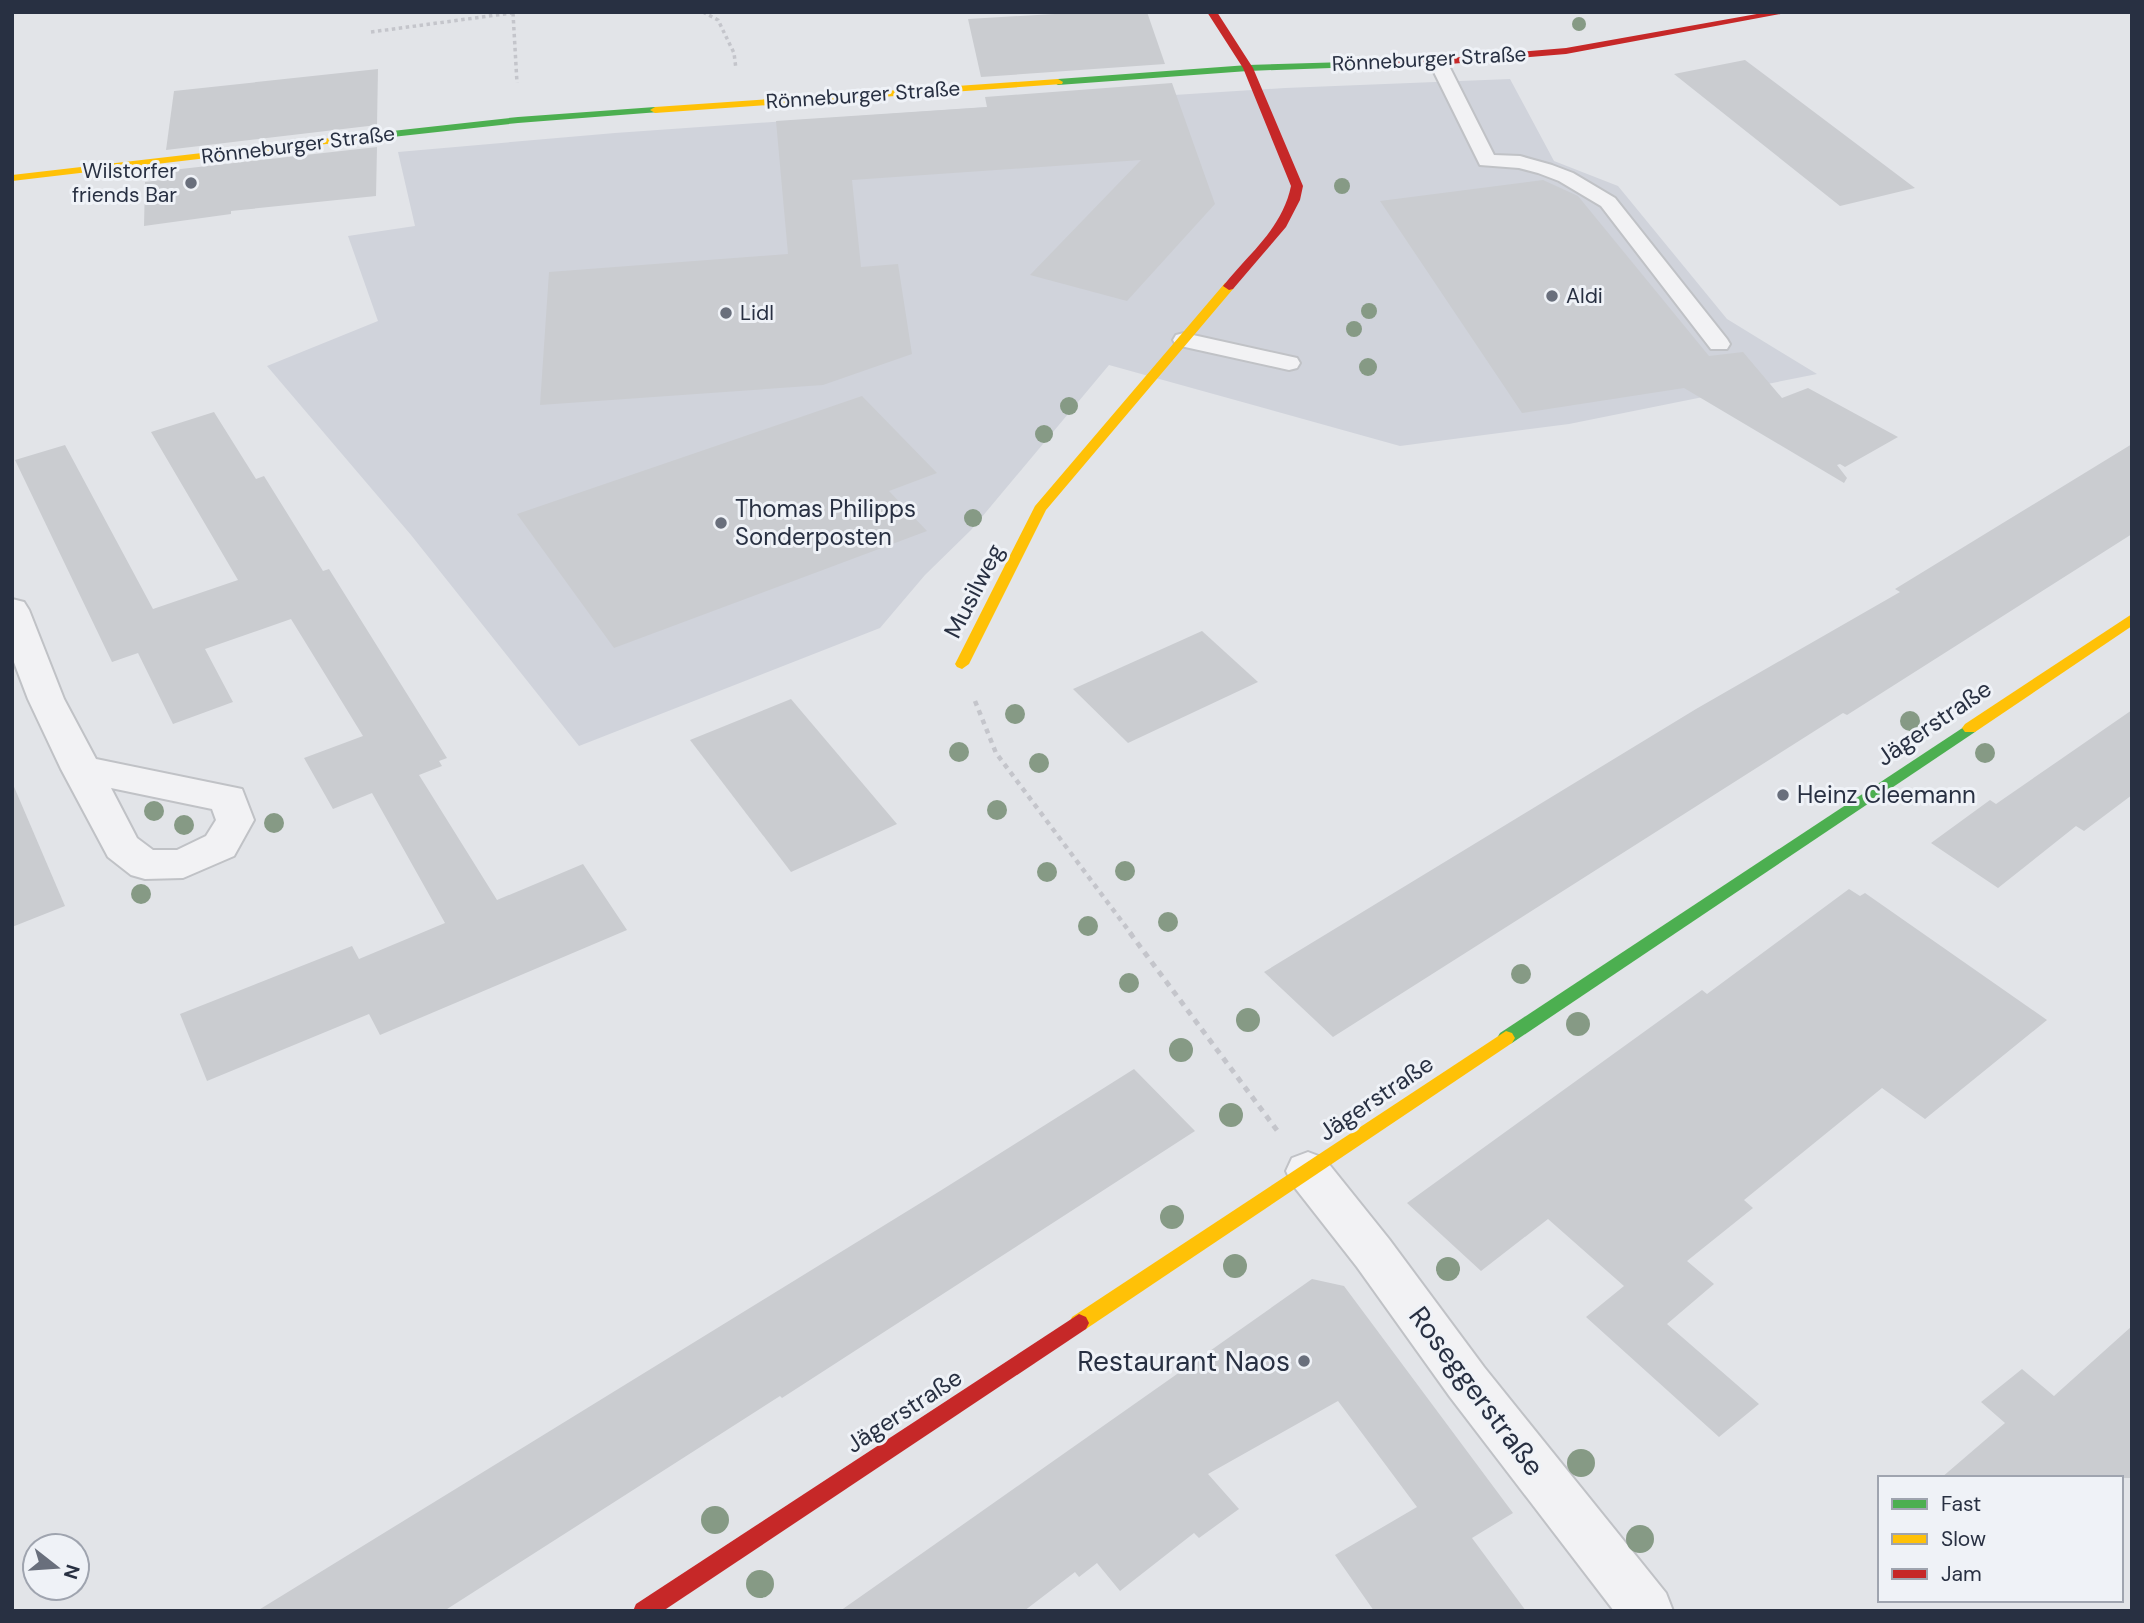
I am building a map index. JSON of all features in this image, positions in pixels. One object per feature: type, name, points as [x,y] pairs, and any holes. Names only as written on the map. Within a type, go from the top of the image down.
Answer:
[{"type":"street","name":"Musilweg","points":[[962,664],[1041,509],[1283,223],[1295,204],[1297,186],[1248,68],[1212,12]]},
{"type":"street","name":"Rönneburger Straße","points":[[1714,25],[1745,12]]},
{"type":"street","name":"Rönneburger Straße","points":[[12,178],[518,120],[742,105],[867,93],[1248,68],[1438,62],[1566,51],[1786,12]]},
{"type":"street","points":[[12,610],[46,699],[80,769]]},
{"type":"street","name":"Jägerstraße","points":[[643,1611],[1308,1171],[2132,619]]},
{"type":"street","name":"Roseggerstraße","points":[[1308,1171],[1373,1253],[1467,1382],[1647,1611]]},
{"type":"lane","points":[[1438,62],[1487,161],[1520,162],[1545,169],[1566,177],[1608,202],[1719,344]]},
{"type":"lane","points":[[1184,340],[1289,363]]},
{"type":"path","points":[[371,32],[519,12]]},
{"type":"path","points":[[703,12],[718,20],[734,53],[742,105]]},
{"type":"path","points":[[513,13],[518,120]]},
{"type":"path","name":"Musilweg","points":[[962,664],[996,753],[1308,1171]]},
{"type":"shaded area","points":[[1510,79],[1554,161],[1618,186],[1727,319],[1817,374],[1569,424],[1400,446],[1109,365],[971,530],[925,575],[880,628],[579,746],[411,535],[267,366],[378,321],[348,236],[415,226],[398,152],[615,133],[1017,105],[1285,88]]},
{"type":"building","points":[[1089,12],[1147,12],[1165,64],[981,77],[968,19]]},
{"type":"building","points":[[1745,60],[1915,188],[1840,206],[1674,74]]},
{"type":"building","points":[[378,69],[377,125],[166,150],[174,91]]},
{"type":"building","points":[[1172,83],[1215,204],[1127,301],[1030,275],[1141,160],[852,180],[861,267],[898,264],[912,354],[823,385],[540,405],[549,272],[788,254],[776,121],[987,107],[985,97]]},
{"type":"building","points":[[377,147],[376,196],[231,211],[231,214],[144,226],[145,182],[161,180],[163,171]]},
{"type":"building","name":"Aldi","points":[[1543,180],[1578,196],[1709,356],[1743,352],[1782,398],[1808,388],[1898,437],[1845,467],[1837,465],[1847,478],[1844,483],[1684,388],[1522,413],[1380,201]]},
{"type":"building","name":"Thomas Philipps Sonderposten","points":[[862,396],[937,473],[889,491],[927,531],[614,648],[517,514]]},
{"type":"building","points":[[214,412],[256,479],[264,476],[323,571],[329,569],[447,758],[439,761],[442,766],[419,775],[497,900],[583,864],[627,930],[380,1035],[369,1014],[207,1081],[180,1014],[352,946],[359,959],[445,923],[372,793],[333,809],[304,758],[363,736],[291,619],[205,649],[233,702],[173,724],[138,653],[112,662],[15,460],[65,445],[153,609],[238,580],[151,432]]},
{"type":"building","points":[[2132,444],[2132,534],[1847,715],[1843,713],[1333,1037],[1264,972],[1696,709],[1900,592],[1895,589]]},
{"type":"building","points":[[1202,631],[1258,682],[1128,743],[1073,689]]},
{"type":"building","points":[[791,699],[897,824],[791,872],[690,740]]},
{"type":"building","points":[[2132,710],[2132,795],[2084,831],[2076,826],[1998,888],[1931,843],[1990,800],[1996,804]]},
{"type":"building","points":[[12,782],[65,906],[12,927]]},
{"type":"building","points":[[1849,889],[1860,896],[1865,893],[2047,1020],[1925,1119],[1882,1088],[1744,1200],[1753,1208],[1687,1261],[1714,1284],[1667,1324],[1759,1404],[1719,1437],[1586,1317],[1624,1286],[1548,1219],[1481,1271],[1407,1203],[1702,990],[1707,994]]},
{"type":"building","points":[[1134,1069],[1195,1131],[782,1398],[780,1396],[444,1611],[257,1611],[940,1191]]},
{"type":"building","points":[[1312,1279],[1344,1286],[1513,1513],[1472,1538],[1526,1611],[1374,1611],[1335,1555],[1417,1507],[1338,1401],[1208,1474],[1239,1509],[1199,1538],[1194,1533],[1120,1591],[1097,1563],[1079,1577],[1075,1572],[1024,1611],[840,1611]]},
{"type":"building","points":[[2132,1326],[2132,1478],[1943,1476],[2005,1423],[1981,1402],[2022,1369],[2054,1396]]},
{"type":"traffic: fast","points":[[1058,82],[1248,68],[1381,64]]},
{"type":"traffic: fast","points":[[365,137],[518,120],[655,110]]},
{"type":"traffic: fast","points":[[1506,1038],[1970,728]]},
{"type":"traffic: slow","points":[[655,110],[1058,82]]},
{"type":"traffic: slow","points":[[12,178],[365,137]]},
{"type":"traffic: slow","points":[[962,664],[1040,509],[1229,286]]},
{"type":"traffic: slow","points":[[1970,728],[2132,619]]},
{"type":"traffic: slow","points":[[1079,1323],[1506,1038]]},
{"type":"traffic: jam","points":[[1212,12],[1248,68],[1297,186],[1294,200],[1280,227],[1229,286]]},
{"type":"traffic: jam","points":[[1381,64],[1566,51],[1786,12]]},
{"type":"traffic: jam","points":[[644,1611],[1079,1323]]},
{"type":"place","name":"Wilstorfer friends Bar","points":[[191,183]]},
{"type":"place","name":"Aldi","points":[[1552,296]]},
{"type":"place","name":"Lidl","points":[[726,313]]},
{"type":"place","name":"Thomas Philipps Sonderposten","points":[[721,523]]},
{"type":"place","name":"Heinz Cleemann","points":[[1783,795]]},
{"type":"place","name":"Restaurant Naos","points":[[1304,1361]]}]
